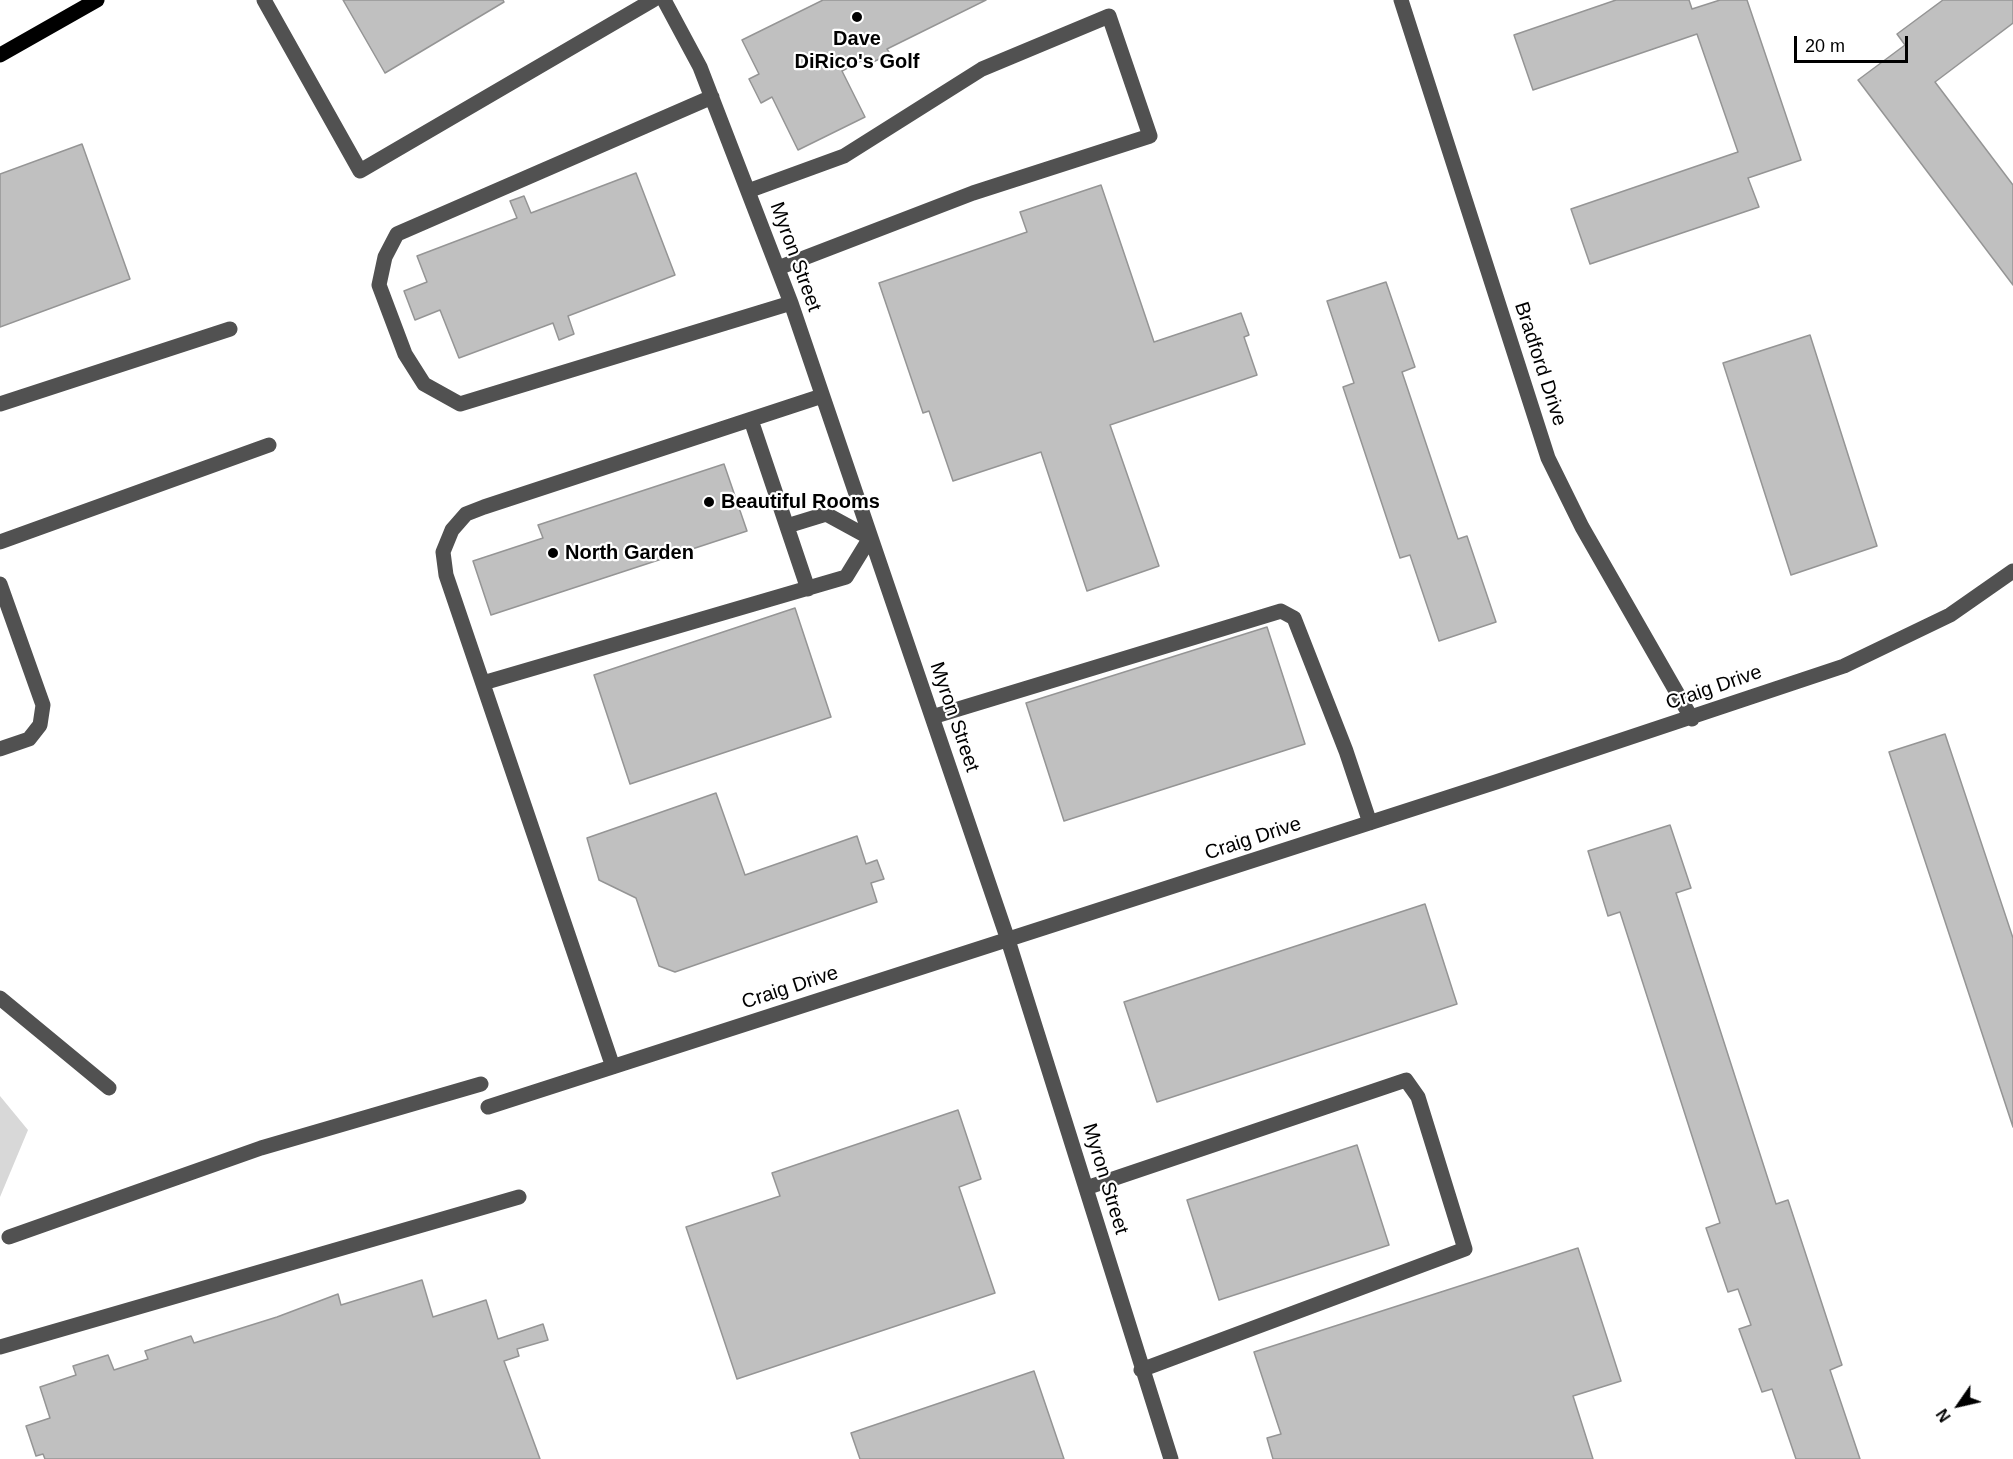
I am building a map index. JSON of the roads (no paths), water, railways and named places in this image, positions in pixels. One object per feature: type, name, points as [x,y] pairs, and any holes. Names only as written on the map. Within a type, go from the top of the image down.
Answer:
[{"type":"main road","points":[[0,56],[97,0]]},
{"type":"street","points":[[264,0],[360,171],[653,0]]},
{"type":"street","name":"Myron Street","points":[[664,0],[700,67],[791,303],[1008,940],[1141,1370],[1171,1459]]},
{"type":"street","name":"Bradford Drive","points":[[1401,0],[1548,458],[1582,527],[1692,719]]},
{"type":"street","points":[[748,190],[844,156],[982,69],[1109,16],[1150,136],[973,193],[778,268]]},
{"type":"street","points":[[712,97],[397,234],[385,257],[379,285],[405,354],[424,384],[459,404],[791,303]]},
{"type":"street","points":[[0,404],[230,329]]},
{"type":"street","points":[[613,1067],[446,574],[444,552],[452,530],[466,514],[822,396]]},
{"type":"street","points":[[751,420],[808,589]]},
{"type":"street","points":[[0,542],[269,446]]},
{"type":"street","points":[[483,683],[846,577],[870,538],[826,514],[787,526]]},
{"type":"street","name":"Craig Drive","points":[[488,1107],[1692,719],[1844,666],[1950,615],[2013,571]]},
{"type":"street","points":[[0,584],[43,705],[40,725],[29,739],[0,748]]},
{"type":"street","points":[[932,717],[1281,611],[1294,618],[1346,751],[1371,823]]},
{"type":"street","points":[[0,998],[109,1088]]},
{"type":"street","points":[[1086,1188],[1406,1080],[1418,1096],[1466,1249],[1141,1370]]},
{"type":"street","points":[[9,1238],[261,1148],[481,1084]]},
{"type":"street","points":[[0,1347],[519,1197]]},
{"type":"place","name":"Dave DiRico's Golf","points":[[857,17]]},
{"type":"place","name":"Beautiful Rooms","points":[[709,502]]},
{"type":"place","name":"North Garden","points":[[553,553]]}]
